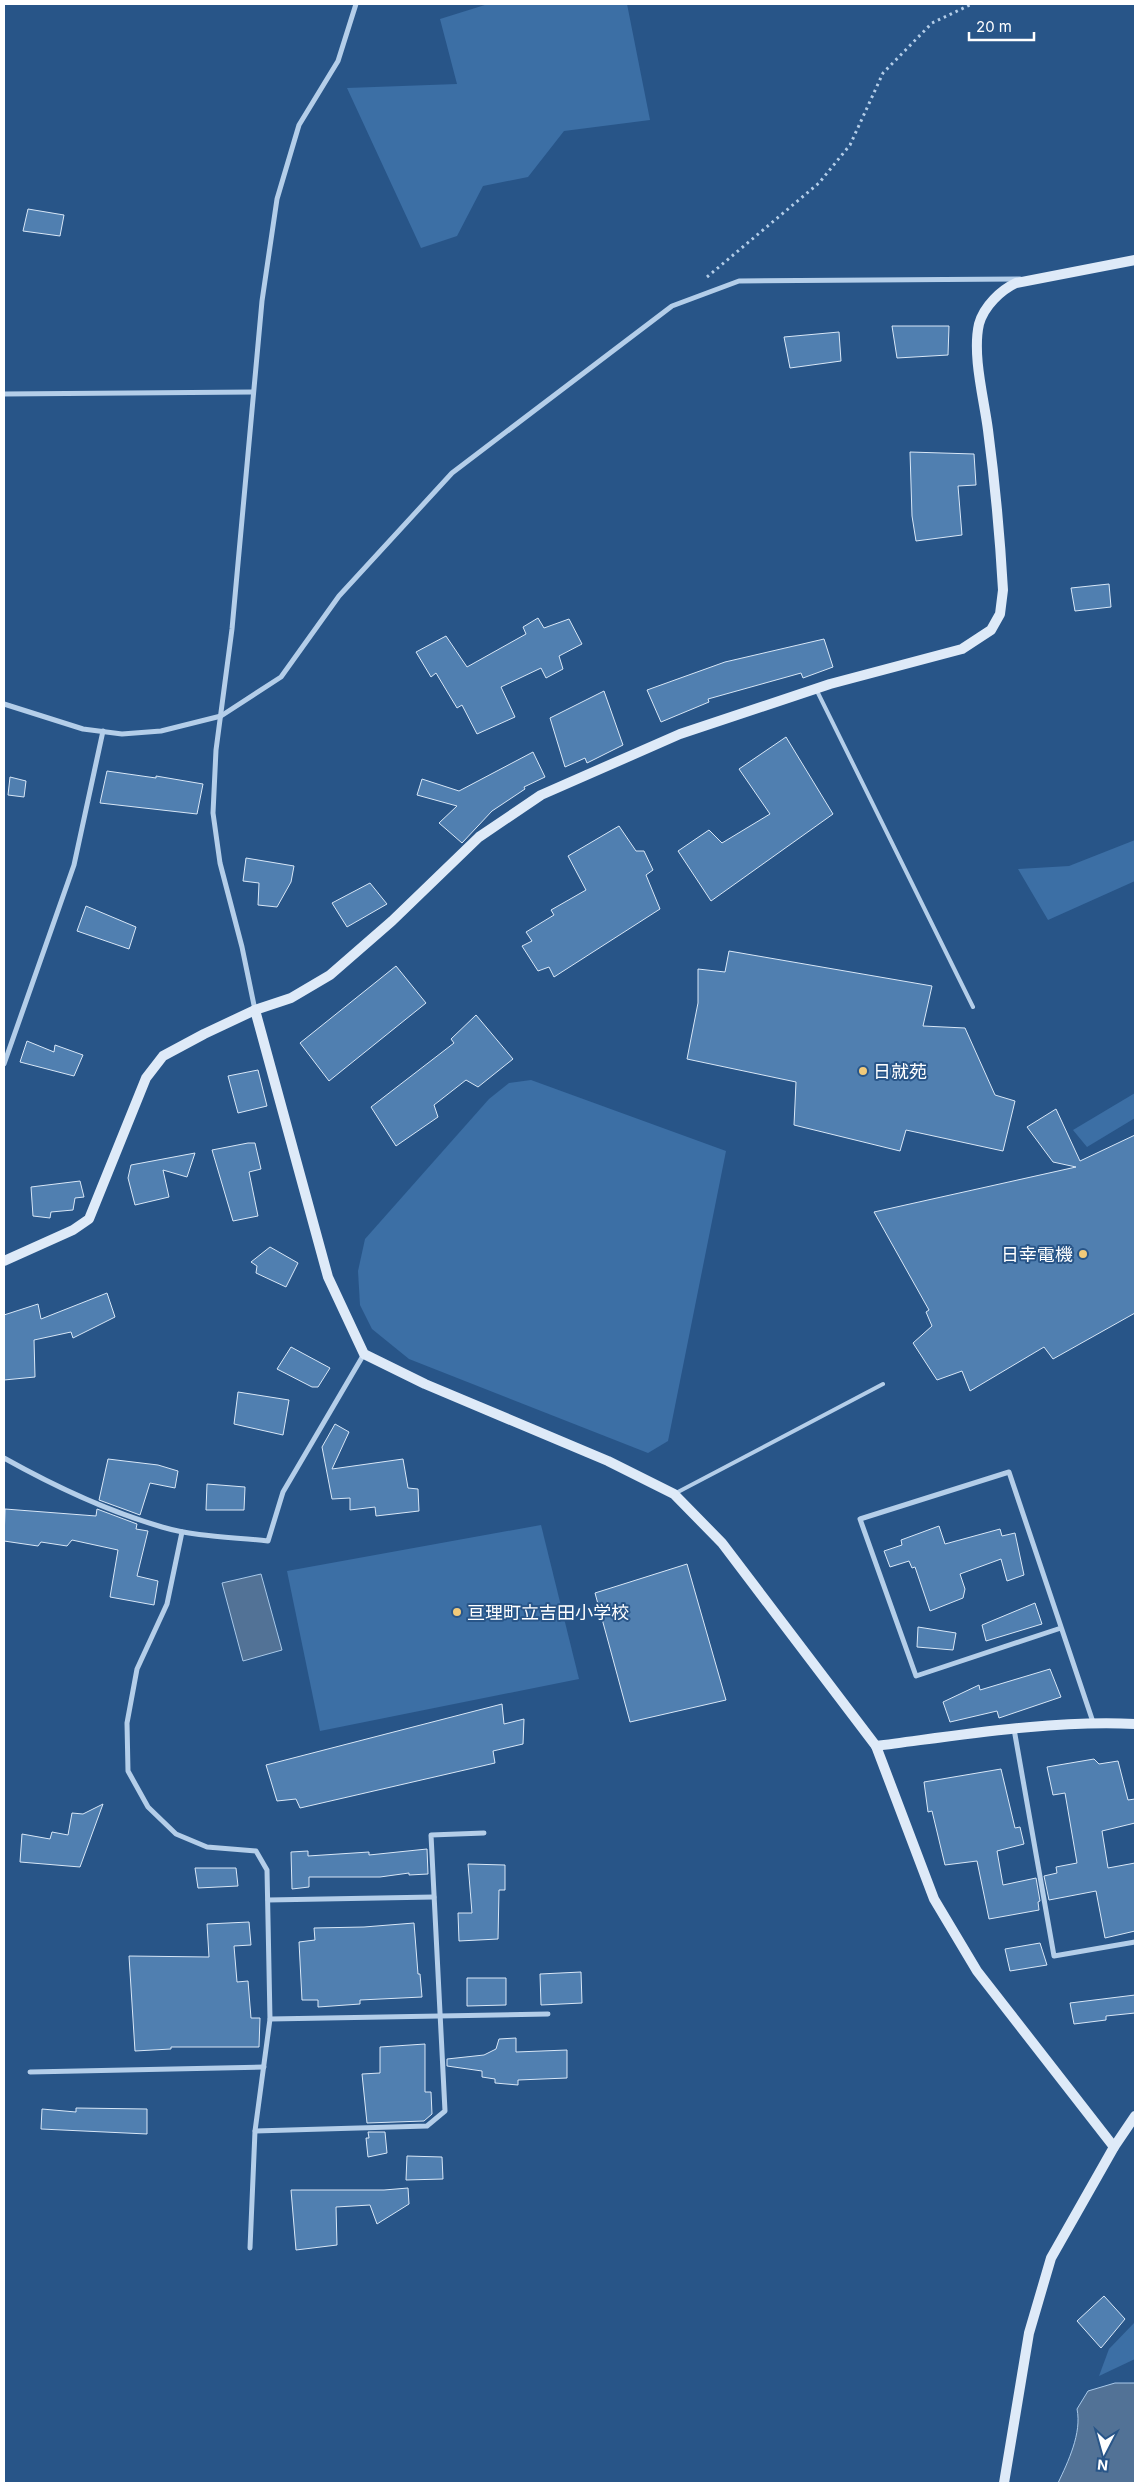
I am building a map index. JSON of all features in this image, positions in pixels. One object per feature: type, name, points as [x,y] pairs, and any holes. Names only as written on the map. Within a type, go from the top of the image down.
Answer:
[{"type":"street","points":[[356,4],[338,61],[299,125],[277,199],[262,301],[232,629],[216,750],[213,813],[220,863],[242,947],[255,1010],[328,1277],[364,1354],[425,1384],[608,1461],[674,1494],[722,1543],[876,1746],[934,1900],[978,1971],[1114,2147]]},
{"type":"street","points":[[4,1261],[73,1230],[89,1219],[146,1078],[163,1056],[255,1010],[290,998],[330,975],[392,920],[479,837],[541,795],[680,734],[816,688],[962,649],[991,630],[1000,614],[1003,590],[988,432],[978,362],[979,323],[985,311],[1003,289],[1016,282],[1135,260]]},
{"type":"street","points":[[4,704],[83,729],[122,734],[161,730],[221,716],[282,677],[339,596],[452,473],[672,306],[739,281],[1038,278]]},
{"type":"street","points":[[4,394],[253,392]]},
{"type":"street","points":[[4,1064],[74,865],[103,731]]},
{"type":"street","points":[[4,1458],[58,1488],[162,1527],[182,1532],[268,1541],[283,1492],[364,1354]]},
{"type":"street","points":[[1062,1628],[916,1676],[860,1519],[1009,1472],[1062,1628],[1093,1722]]},
{"type":"street","points":[[182,1532],[167,1604],[137,1669],[128,1723],[128,1772],[148,1807],[176,1834],[207,1847],[256,1851],[267,1870],[270,2018],[255,2131],[250,2248]]},
{"type":"street","points":[[876,1746],[1014,1728],[1093,1722],[1135,1724]]},
{"type":"street","points":[[1014,1728],[1054,1956],[1135,1942]]},
{"type":"street","points":[[255,2131],[427,2126],[445,2110],[431,1836],[484,1833]]},
{"type":"street","points":[[268,1900],[434,1897]]},
{"type":"street","points":[[270,2018],[548,2014]]},
{"type":"street","points":[[30,2072],[264,2067]]},
{"type":"street","points":[[1004,2483],[1029,2332],[1051,2258],[1114,2147],[1135,2116]]},
{"type":"lane","points":[[816,688],[974,1006]]},
{"type":"lane","points":[[674,1494],[884,1384]]},
{"type":"path","points":[[702,282],[819,183],[850,145],[883,73],[932,23],[972,4]]},
{"type":"shaded area","points":[[488,4],[627,4],[650,120],[564,131],[528,177],[483,186],[457,236],[421,248],[347,88],[457,84],[440,19]]},
{"type":"shaded area","points":[[1135,840],[1135,881],[1048,920],[1018,869],[1069,866]]},
{"type":"shaded area","points":[[531,1080],[726,1151],[668,1441],[648,1453],[409,1359],[372,1329],[360,1305],[358,1271],[365,1239],[489,1099],[509,1083]]},
{"type":"shaded area","points":[[1135,1093],[1135,1118],[1087,1147],[1073,1130]]},
{"type":"shaded area","points":[[541,1525],[579,1679],[320,1731],[287,1571]]},
{"type":"shaded area","points":[[261,1574],[282,1650],[243,1661],[222,1583]]},
{"type":"shaded area","points":[[1135,2322],[1135,2359],[1099,2376],[1109,2349]]},
{"type":"shaded area","points":[[1115,2383],[1135,2383],[1135,2483],[1058,2483],[1070,2457],[1076,2437],[1078,2428],[1077,2409],[1088,2391]]},
{"type":"building","points":[[28,209],[64,215],[60,236],[23,231]]},
{"type":"building","points":[[892,326],[949,326],[948,355],[897,358]]},
{"type":"building","points":[[839,332],[841,361],[790,368],[784,337]]},
{"type":"building","points":[[910,452],[974,454],[976,485],[958,486],[962,535],[916,541],[912,516]]},
{"type":"building","points":[[1109,584],[1111,607],[1075,611],[1071,588]]},
{"type":"building","points":[[538,618],[544,628],[569,619],[582,644],[559,656],[563,669],[546,678],[541,668],[501,687],[515,717],[477,734],[462,705],[457,708],[436,673],[431,677],[416,652],[446,636],[467,667],[526,634],[523,627]]},
{"type":"building","points":[[824,639],[833,667],[803,678],[801,673],[708,699],[709,702],[661,722],[647,690],[725,662]]},
{"type":"building","points":[[604,691],[623,745],[587,763],[585,758],[565,767],[550,718]]},
{"type":"building","points":[[786,737],[833,814],[711,901],[678,851],[709,830],[722,843],[770,814],[739,769]]},
{"type":"building","points":[[533,752],[545,777],[524,787],[525,789],[492,811],[462,843],[439,823],[457,806],[417,795],[422,779],[459,791]]},
{"type":"building","points":[[107,771],[156,778],[156,776],[203,784],[197,814],[100,803]]},
{"type":"building","points":[[10,777],[26,781],[24,797],[8,795]]},
{"type":"building","points":[[619,826],[636,851],[644,851],[653,870],[646,875],[660,909],[554,977],[549,967],[538,971],[522,946],[532,941],[526,932],[554,915],[551,910],[586,890],[568,856]]},
{"type":"building","points":[[246,858],[294,866],[291,882],[277,907],[258,905],[259,883],[243,881]]},
{"type":"building","points":[[370,883],[387,904],[347,927],[332,903]]},
{"type":"building","points":[[86,906],[136,927],[129,949],[77,931]]},
{"type":"building","name":"日就苑","points":[[729,951],[932,986],[923,1026],[965,1028],[995,1095],[1015,1101],[1003,1151],[906,1130],[900,1151],[794,1125],[796,1082],[687,1059],[698,1003],[698,969],[725,972]]},
{"type":"building","points":[[396,966],[426,1003],[329,1081],[300,1043]]},
{"type":"building","points":[[476,1015],[513,1059],[478,1087],[466,1080],[434,1105],[438,1117],[396,1146],[371,1107],[454,1043],[451,1039]]},
{"type":"building","points":[[27,1041],[54,1052],[55,1045],[83,1055],[74,1076],[20,1062]]},
{"type":"building","points":[[258,1070],[267,1106],[238,1113],[228,1076]]},
{"type":"building","points":[[1056,1109],[1080,1161],[1135,1135],[1135,1313],[1053,1359],[1044,1347],[970,1391],[962,1371],[937,1380],[913,1343],[932,1326],[926,1312],[929,1310],[874,1212],[1076,1167],[1053,1162],[1027,1127]]},
{"type":"building","points":[[255,1143],[261,1169],[249,1172],[258,1216],[233,1221],[212,1150]]},
{"type":"building","points":[[195,1153],[187,1177],[163,1170],[169,1197],[135,1205],[128,1178],[131,1165]]},
{"type":"building","points":[[80,1181],[84,1197],[75,1198],[73,1210],[51,1212],[50,1218],[33,1216],[31,1187]]},
{"type":"building","points":[[270,1247],[298,1263],[286,1287],[256,1273],[257,1266],[251,1262]]},
{"type":"building","points":[[107,1293],[115,1317],[73,1338],[71,1332],[34,1340],[35,1377],[4,1380],[4,1315],[38,1304],[41,1319]]},
{"type":"building","points":[[291,1347],[330,1368],[318,1387],[312,1387],[277,1369]]},
{"type":"building","points":[[238,1392],[289,1400],[283,1435],[234,1424]]},
{"type":"building","points":[[335,1424],[349,1432],[332,1469],[403,1459],[408,1488],[418,1489],[419,1511],[376,1516],[375,1507],[350,1510],[350,1498],[332,1499],[322,1447]]},
{"type":"building","points":[[108,1459],[158,1465],[178,1471],[175,1488],[150,1483],[140,1515],[99,1500]]},
{"type":"building","points":[[207,1484],[245,1487],[244,1510],[206,1510]]},
{"type":"building","points":[[5,1509],[96,1516],[97,1509],[137,1524],[136,1529],[148,1531],[137,1576],[158,1581],[154,1605],[110,1597],[118,1550],[72,1540],[67,1546],[41,1542],[38,1546],[4,1541]]},
{"type":"building","points":[[939,1526],[945,1544],[1000,1529],[1002,1536],[1015,1533],[1024,1575],[1007,1581],[1001,1559],[960,1574],[965,1589],[963,1598],[930,1611],[915,1567],[912,1568],[909,1561],[890,1567],[884,1551],[902,1545],[901,1540]]},
{"type":"building","points":[[687,1564],[726,1700],[630,1722],[595,1593]]},
{"type":"building","points":[[1035,1603],[1042,1624],[986,1641],[982,1625]]},
{"type":"building","points":[[918,1627],[956,1633],[953,1650],[917,1647]]},
{"type":"building","points":[[1050,1669],[1061,1697],[999,1718],[997,1711],[950,1722],[943,1702],[979,1685],[980,1690]]},
{"type":"building","points":[[502,1704],[504,1724],[524,1719],[523,1744],[493,1751],[495,1763],[300,1808],[296,1799],[277,1801],[266,1765]]},
{"type":"building","points":[[1094,1759],[1099,1764],[1118,1761],[1128,1800],[1135,1799],[1135,1823],[1102,1831],[1108,1868],[1135,1863],[1135,1931],[1105,1938],[1096,1891],[1049,1900],[1044,1876],[1057,1873],[1056,1867],[1077,1863],[1065,1793],[1053,1795],[1047,1767]]},
{"type":"building","points":[[1001,1769],[1015,1828],[1020,1827],[1024,1844],[997,1851],[1003,1885],[1036,1878],[1040,1901],[1038,1902],[1039,1910],[989,1919],[977,1861],[945,1865],[932,1811],[928,1812],[924,1782]]},
{"type":"building","points":[[103,1804],[80,1867],[20,1862],[22,1834],[50,1839],[52,1832],[68,1835],[72,1813],[83,1814]]},
{"type":"building","points":[[427,1849],[428,1874],[409,1875],[409,1873],[380,1877],[309,1877],[309,1887],[292,1889],[291,1852],[308,1851],[308,1856],[369,1852],[369,1855]]},
{"type":"building","points":[[468,1864],[505,1865],[505,1890],[499,1890],[498,1939],[459,1941],[458,1913],[472,1913]]},
{"type":"building","points":[[195,1868],[236,1868],[238,1886],[198,1888]]},
{"type":"building","points":[[249,1922],[251,1945],[234,1946],[237,1982],[248,1981],[251,2018],[260,2018],[259,2047],[171,2047],[171,2049],[135,2051],[129,1956],[209,1957],[207,1924]]},
{"type":"building","points":[[414,1923],[418,1974],[420,1974],[422,1997],[360,2000],[360,2004],[318,2007],[318,2000],[302,2000],[299,1942],[315,1940],[314,1928]]},
{"type":"building","points":[[1040,1943],[1047,1965],[1010,1971],[1005,1949]]},
{"type":"building","points":[[581,1972],[582,2003],[541,2005],[540,1974]]},
{"type":"building","points":[[467,1978],[506,1978],[506,2005],[467,2006]]},
{"type":"building","points":[[1135,1995],[1135,2013],[1106,2016],[1106,2020],[1074,2024],[1070,2003]]},
{"type":"building","points":[[516,2038],[516,2052],[567,2050],[567,2078],[518,2080],[518,2085],[495,2083],[495,2079],[482,2077],[482,2071],[447,2066],[447,2059],[484,2055],[496,2049],[499,2039]]},
{"type":"building","points":[[425,2044],[425,2092],[431,2092],[432,2114],[424,2121],[367,2123],[362,2074],[380,2073],[380,2047]]},
{"type":"building","points":[[76,2108],[147,2109],[147,2134],[41,2129],[42,2109],[76,2112]]},
{"type":"building","points":[[368,2132],[385,2132],[387,2153],[368,2157],[366,2138],[369,2138]]},
{"type":"building","points":[[407,2156],[442,2157],[443,2179],[406,2180]]},
{"type":"building","points":[[408,2188],[409,2204],[377,2224],[370,2205],[336,2207],[337,2245],[296,2250],[291,2190],[384,2190]]},
{"type":"building","points":[[1104,2296],[1125,2319],[1101,2348],[1077,2321]]},
{"type":"place","name":"日就苑","points":[[863,1071]]},
{"type":"place","name":"日幸電機","points":[[1083,1254]]},
{"type":"place","name":"亘理町立吉田小学校","points":[[457,1612]]}]
